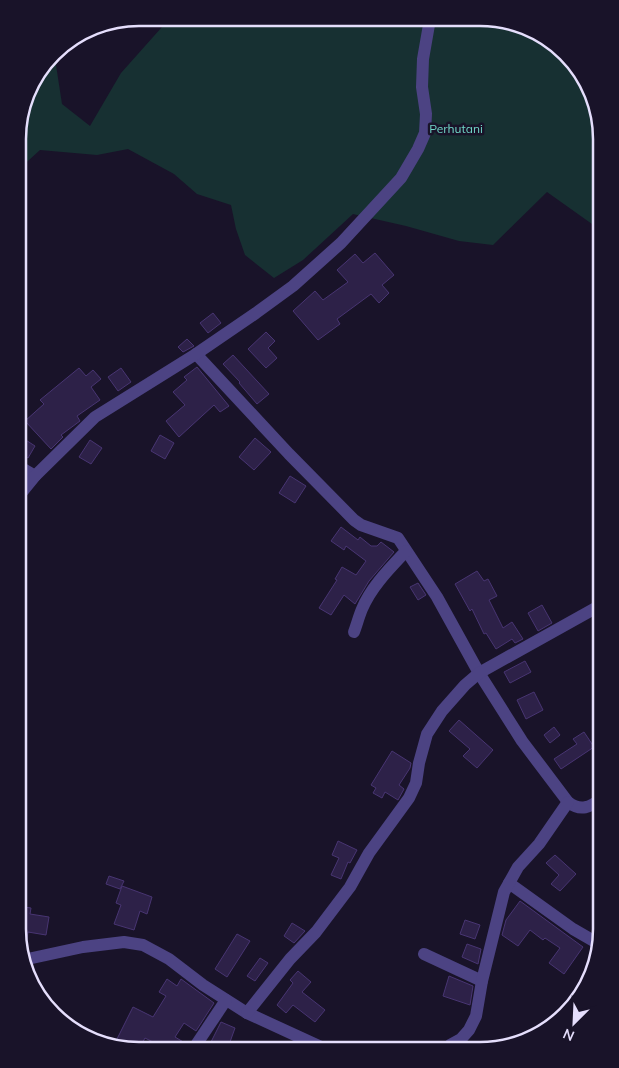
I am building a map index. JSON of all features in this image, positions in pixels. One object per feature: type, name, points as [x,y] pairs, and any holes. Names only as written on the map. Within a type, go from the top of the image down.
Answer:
[{"type":"street","points":[[26,487],[95,416],[196,354],[293,286],[341,243],[401,178],[425,133],[426,114],[422,86],[423,59],[429,26]]},
{"type":"street","points":[[196,354],[289,454],[354,520],[361,525],[398,538],[437,597],[479,673],[522,741],[568,802],[573,806],[581,808],[593,805]]},
{"type":"street","points":[[26,471],[35,476]]},
{"type":"street","points":[[354,632],[363,607],[389,570],[406,551]]},
{"type":"street","points":[[247,1013],[290,959],[316,932],[350,887],[369,853],[409,798],[416,783],[419,763],[428,734],[442,711],[465,685],[479,673],[593,609]]},
{"type":"street","points":[[455,1042],[469,1030],[473,1023],[501,903],[509,883],[518,867],[539,844],[568,802]]},
{"type":"street","points":[[509,883],[573,929],[592,940]]},
{"type":"street","points":[[30,958],[83,947],[124,942],[155,950],[247,1013],[310,1042]]},
{"type":"street","points":[[424,954],[482,981]]},
{"type":"street","points":[[198,1042],[226,1000]]},
{"type":"green space","name":"Perhutani","points":[[163,26],[479,26],[509,30],[536,41],[560,59],[578,83],[584,96],[591,117],[593,132],[593,225],[547,192],[493,245],[459,241],[353,214],[303,260],[274,278],[245,255],[236,229],[231,205],[197,194],[174,174],[128,149],[97,155],[40,150],[26,163],[27,125],[30,110],[38,89],[58,61],[56,65],[62,104],[90,126],[121,73]]},
{"type":"building","points":[[375,253],[394,275],[382,285],[389,293],[379,303],[371,294],[337,319],[340,324],[318,340],[293,311],[315,291],[323,300],[348,282],[337,270],[355,254],[363,263]]},
{"type":"building","points":[[213,313],[221,323],[208,333],[200,323]]},
{"type":"building","points":[[266,332],[275,341],[268,348],[277,358],[266,368],[248,349]]},
{"type":"building","points":[[187,339],[194,346],[183,352],[178,347]]},
{"type":"building","points":[[233,355],[269,394],[257,404],[223,364]]},
{"type":"building","points":[[197,367],[229,406],[220,412],[214,405],[179,437],[166,421],[185,405],[173,392],[187,380],[184,377]]},
{"type":"building","points":[[79,368],[86,376],[93,370],[101,379],[91,387],[100,400],[77,416],[80,421],[61,435],[63,437],[51,449],[26,422],[44,404],[40,400]]},
{"type":"building","points":[[121,368],[131,382],[118,391],[108,377]]},
{"type":"building","points":[[160,435],[174,443],[165,459],[151,451]]},
{"type":"building","points":[[255,438],[271,452],[254,470],[239,457]]},
{"type":"building","points":[[26,440],[35,446],[28,458],[26,457]]},
{"type":"building","points":[[90,440],[102,448],[91,464],[79,457]]},
{"type":"building","points":[[290,476],[306,486],[295,503],[279,493]]},
{"type":"building","points":[[341,527],[358,540],[360,537],[371,546],[377,546],[381,542],[394,552],[369,581],[355,604],[344,595],[331,615],[319,608],[337,580],[335,579],[342,567],[356,575],[366,561],[346,546],[344,550],[331,541]]},
{"type":"building","points":[[477,571],[484,581],[488,579],[497,596],[489,600],[503,628],[512,622],[523,639],[515,643],[512,639],[496,649],[486,633],[484,634],[472,609],[470,611],[455,584]]},
{"type":"building","points":[[418,583],[426,595],[418,600],[410,587]]},
{"type":"building","points":[[542,605],[552,623],[538,631],[528,613]]},
{"type":"building","points":[[525,661],[531,672],[510,683],[504,672]]},
{"type":"building","points":[[534,692],[543,710],[526,719],[517,700]]},
{"type":"building","points":[[459,720],[493,750],[477,768],[463,756],[470,749],[449,731]]},
{"type":"building","points":[[554,727],[560,735],[550,743],[544,735]]},
{"type":"building","points":[[584,732],[593,748],[561,769],[554,759],[577,744],[573,739]]},
{"type":"building","points":[[392,751],[411,763],[410,768],[399,785],[404,789],[398,800],[385,792],[382,798],[373,793],[376,788],[371,785]]},
{"type":"building","points":[[338,841],[357,850],[350,863],[348,862],[341,879],[331,875],[339,858],[332,855]]},
{"type":"building","points":[[555,855],[576,874],[560,891],[551,884],[559,875],[546,863]]},
{"type":"building","points":[[109,876],[124,881],[120,889],[106,884]]},
{"type":"building","points":[[122,886],[152,897],[147,914],[140,911],[134,930],[114,924],[121,905],[116,903]]},
{"type":"building","points":[[520,901],[583,947],[564,974],[549,963],[560,948],[545,938],[543,940],[530,930],[518,946],[502,935],[506,920]]},
{"type":"building","points":[[26,907],[31,908],[30,914],[49,917],[46,935],[28,932],[27,940]]},
{"type":"building","points":[[465,920],[480,925],[475,939],[460,934]]},
{"type":"building","points":[[292,923],[305,931],[294,943],[284,936]]},
{"type":"building","points":[[237,934],[250,941],[227,977],[215,969]]},
{"type":"building","points":[[467,944],[481,949],[478,964],[462,957]]},
{"type":"building","points":[[260,958],[268,963],[255,981],[247,976]]},
{"type":"building","points":[[298,971],[311,982],[302,992],[325,1010],[315,1022],[293,1005],[286,1013],[277,1005],[293,983],[290,980]]},
{"type":"building","points":[[449,976],[473,986],[470,1005],[443,996]]},
{"type":"building","points":[[167,979],[177,986],[181,979],[214,1003],[196,1031],[184,1023],[175,1037],[183,1042],[153,1042],[145,1038],[143,1042],[117,1039],[133,1007],[153,1017],[166,996],[159,992]]},
{"type":"building","points":[[221,1022],[235,1028],[230,1042],[211,1042]]}]
